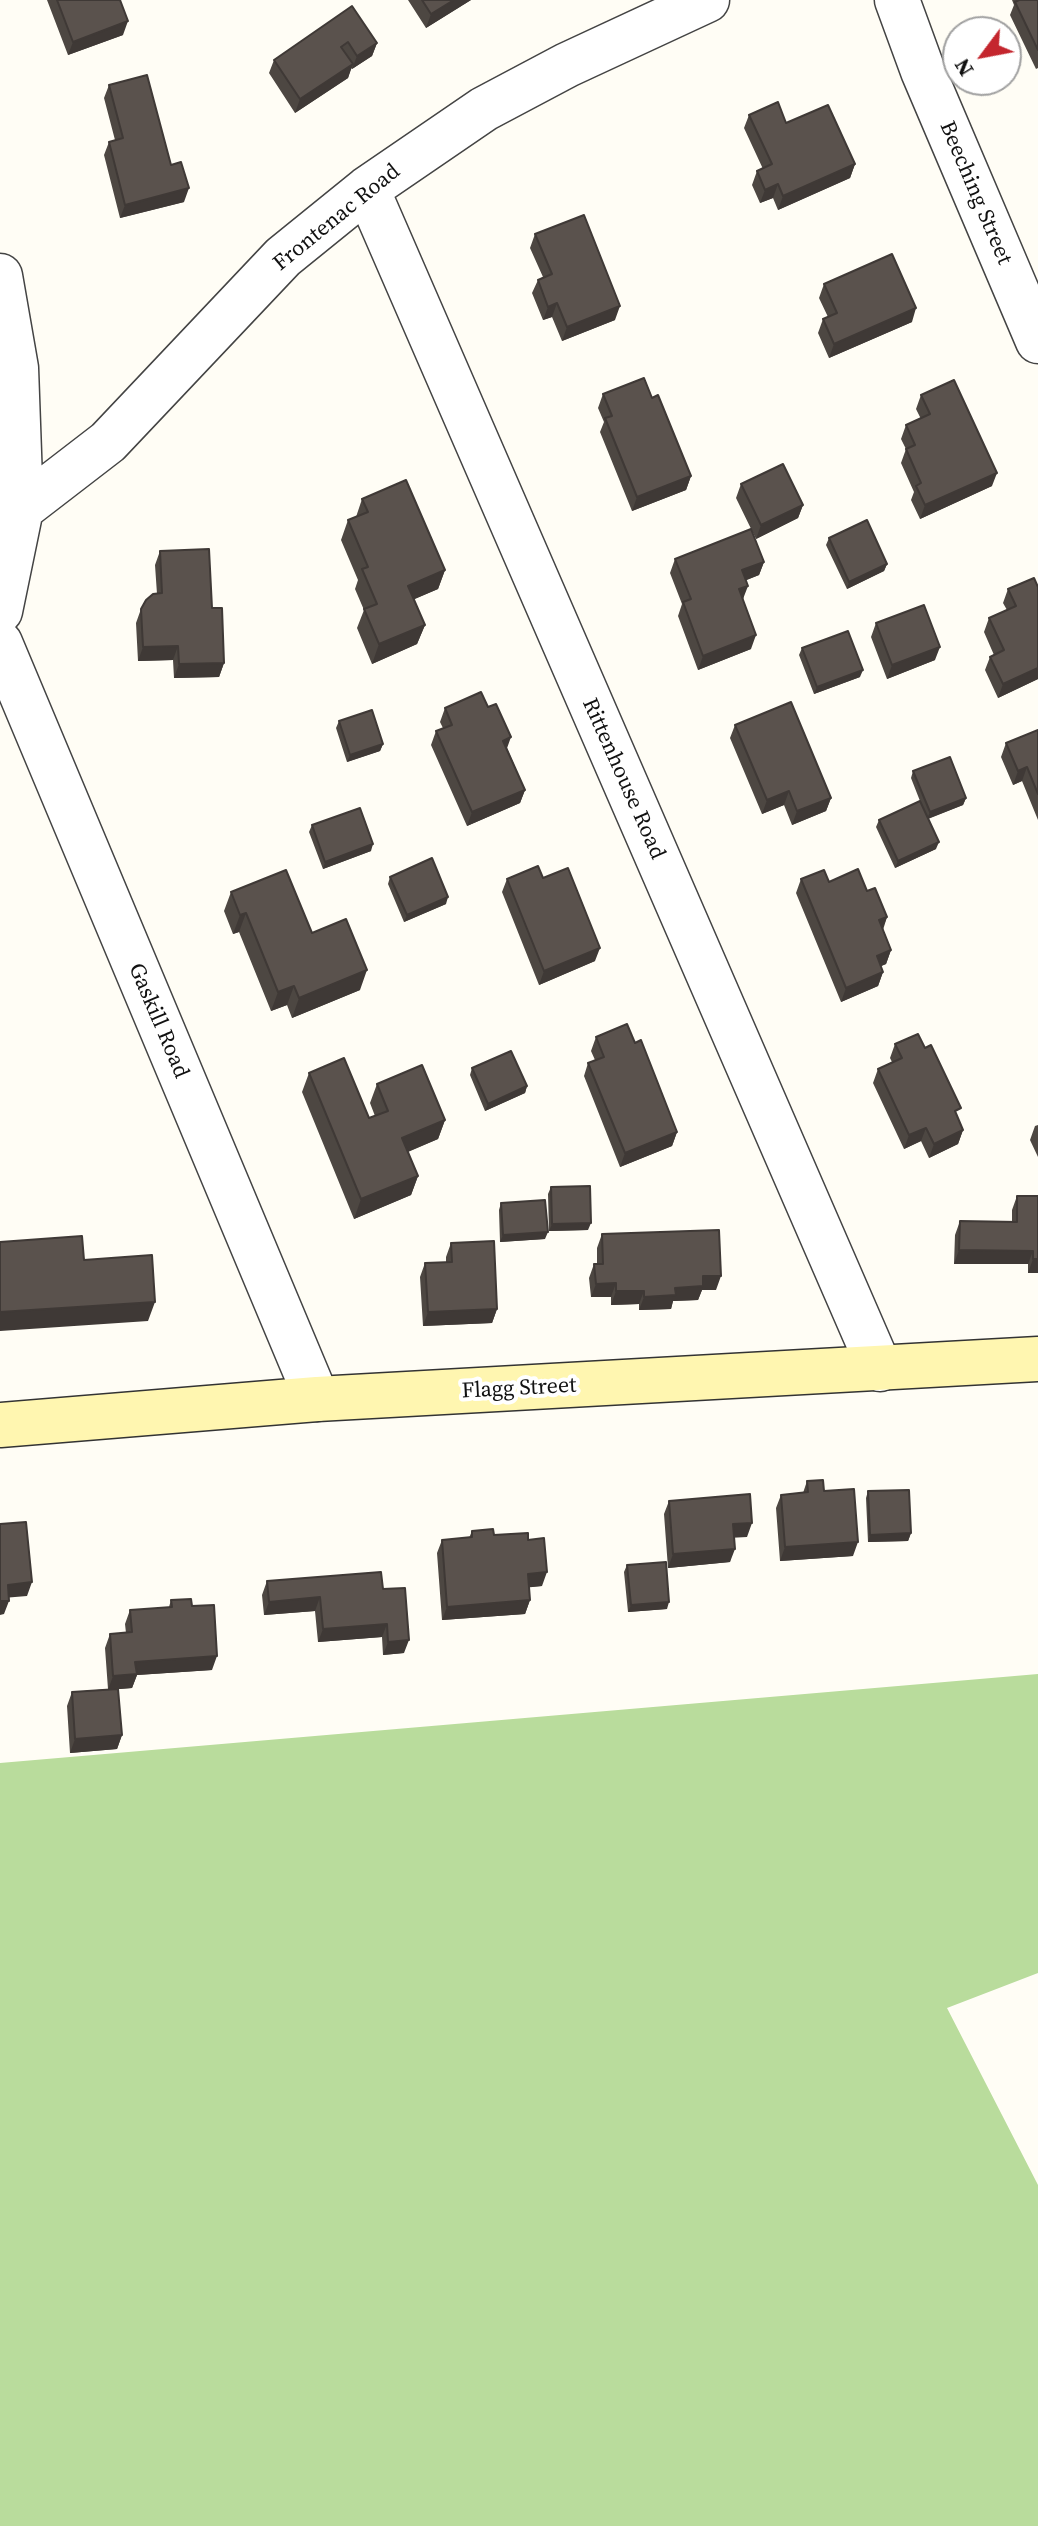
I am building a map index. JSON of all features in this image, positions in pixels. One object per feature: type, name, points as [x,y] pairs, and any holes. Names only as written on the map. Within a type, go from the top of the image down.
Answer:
[{"type":"street","name":"Frontenac Road","points":[[21,509],[108,442],[283,257],[367,189],[484,109],[567,65],[707,0]]},
{"type":"street","name":"Beeching Street","points":[[897,0],[923,71],[1038,341]]},
{"type":"street","name":"Rittenhouse Road","points":[[367,189],[880,1369]]},
{"type":"street","points":[[0,276],[16,368],[21,509],[0,611]]},
{"type":"street","name":"Gaskill Road","points":[[0,643],[317,1399]]},
{"type":"street","name":"Flagg Street","points":[[0,1425],[317,1399],[1038,1359]]},
{"type":"green space","points":[[1038,1674],[1038,1973],[947,2008],[1038,2185],[1038,2526],[0,2526],[0,1763]]},
{"type":"building","points":[[57,0],[120,0],[128,21],[73,42]]},
{"type":"building","points":[[422,0],[454,0],[431,14]]},
{"type":"building","points":[[1038,0],[1038,50],[1022,16],[1015,2]]},
{"type":"building","points":[[352,6],[377,43],[357,56],[348,42],[341,47],[353,64],[300,99],[274,60]]},
{"type":"building","points":[[147,75],[171,165],[181,162],[189,188],[125,205],[109,142],[123,138],[109,85]]},
{"type":"building","points":[[778,102],[786,123],[828,105],[855,164],[783,196],[778,184],[765,190],[757,171],[772,164],[749,115]]},
{"type":"building","points":[[584,215],[620,306],[567,327],[557,303],[548,307],[538,280],[552,274],[535,234]]},
{"type":"building","points":[[892,254],[916,308],[834,344],[823,319],[837,313],[824,284]]},
{"type":"building","points":[[644,378],[652,398],[658,395],[691,476],[637,497],[605,418],[612,416],[603,394]]},
{"type":"building","points":[[954,380],[997,473],[925,505],[916,486],[921,483],[906,449],[915,445],[906,425],[930,414],[921,395]]},
{"type":"building","points":[[783,464],[803,505],[761,525],[741,484]]},
{"type":"building","points":[[406,480],[445,570],[408,586],[425,625],[379,644],[364,609],[377,604],[362,569],[368,567],[348,520],[368,512],[362,499]]},
{"type":"building","points":[[867,520],[887,564],[849,582],[829,538]]},
{"type":"building","points":[[751,529],[764,562],[742,570],[748,586],[739,589],[756,635],[703,656],[683,602],[691,599],[675,559]]},
{"type":"building","points":[[209,549],[212,608],[222,608],[224,663],[179,664],[178,646],[143,647],[141,609],[153,594],[162,593],[160,551]]},
{"type":"building","points":[[1034,578],[1038,587],[1038,668],[1003,684],[990,657],[1004,650],[989,618],[1016,606],[1008,589]]},
{"type":"building","points":[[924,605],[940,647],[892,665],[876,623]]},
{"type":"building","points":[[848,631],[863,670],[817,687],[802,648]]},
{"type":"building","points":[[481,692],[488,707],[496,704],[511,737],[503,741],[525,790],[472,812],[436,731],[452,725],[445,708]]},
{"type":"building","points":[[791,702],[831,798],[797,811],[789,791],[767,800],[735,725]]},
{"type":"building","points":[[372,710],[383,744],[350,755],[339,721]]},
{"type":"building","points":[[1038,730],[1038,794],[1027,767],[1018,771],[1006,743]]},
{"type":"building","points":[[950,757],[966,798],[930,812],[913,771]]},
{"type":"building","points":[[920,801],[939,842],[898,861],[879,820]]},
{"type":"building","points":[[360,808],[373,844],[325,862],[312,825]]},
{"type":"building","points":[[432,858],[448,897],[407,915],[390,877]]},
{"type":"building","points":[[538,866],[543,878],[568,868],[600,948],[544,971],[507,879]]},
{"type":"building","points":[[858,869],[867,891],[875,888],[887,917],[879,920],[891,950],[877,956],[883,972],[846,988],[801,879],[824,870],[829,882]]},
{"type":"building","points":[[286,870],[312,933],[346,919],[367,970],[299,998],[294,986],[278,992],[246,913],[240,915],[231,892]]},
{"type":"building","points":[[627,1024],[635,1043],[641,1040],[677,1132],[625,1153],[588,1063],[604,1057],[596,1037]]},
{"type":"building","points":[[918,1034],[925,1048],[931,1045],[961,1108],[955,1111],[963,1130],[934,1144],[926,1128],[909,1135],[878,1069],[902,1058],[895,1044]]},
{"type":"building","points":[[511,1051],[527,1086],[488,1104],[472,1068]]},
{"type":"building","points":[[344,1058],[369,1118],[388,1111],[377,1084],[422,1065],[445,1120],[402,1138],[418,1176],[361,1199],[309,1073]]},
{"type":"building","points":[[590,1186],[591,1223],[552,1224],[551,1187]]},
{"type":"building","points":[[1017,1196],[1038,1196],[1038,1259],[1033,1259],[1033,1251],[959,1250],[960,1221],[1017,1222]]},
{"type":"building","points":[[545,1200],[548,1232],[503,1235],[501,1203]]},
{"type":"building","points":[[719,1230],[721,1276],[703,1276],[703,1286],[675,1288],[676,1295],[644,1297],[644,1291],[616,1291],[616,1283],[596,1284],[594,1264],[603,1264],[602,1234]]},
{"type":"building","points":[[82,1236],[84,1260],[152,1255],[155,1302],[0,1312],[0,1242]]},
{"type":"building","points":[[494,1241],[497,1309],[428,1312],[425,1263],[452,1262],[451,1243]]},
{"type":"building","points":[[823,1480],[824,1491],[854,1489],[858,1542],[785,1547],[781,1495],[808,1492],[807,1481]]},
{"type":"building","points":[[909,1490],[911,1533],[870,1535],[868,1491]]},
{"type":"building","points":[[750,1494],[752,1523],[733,1524],[735,1549],[673,1554],[669,1501]]},
{"type":"building","points":[[26,1522],[32,1582],[8,1585],[9,1601],[0,1601],[0,1524]]},
{"type":"building","points":[[493,1529],[494,1535],[528,1533],[528,1540],[544,1538],[547,1572],[528,1574],[530,1600],[447,1607],[442,1540],[472,1537],[472,1531]]},
{"type":"building","points":[[666,1562],[669,1602],[631,1605],[627,1565]]},
{"type":"building","points":[[381,1572],[383,1589],[405,1588],[409,1640],[388,1642],[387,1624],[323,1629],[320,1597],[269,1602],[267,1581]]},
{"type":"building","points":[[191,1599],[192,1606],[214,1605],[217,1656],[135,1662],[137,1674],[113,1676],[110,1634],[132,1632],[130,1610],[172,1607],[171,1600]]},
{"type":"building","points":[[118,1689],[122,1735],[75,1739],[72,1692]]}]
